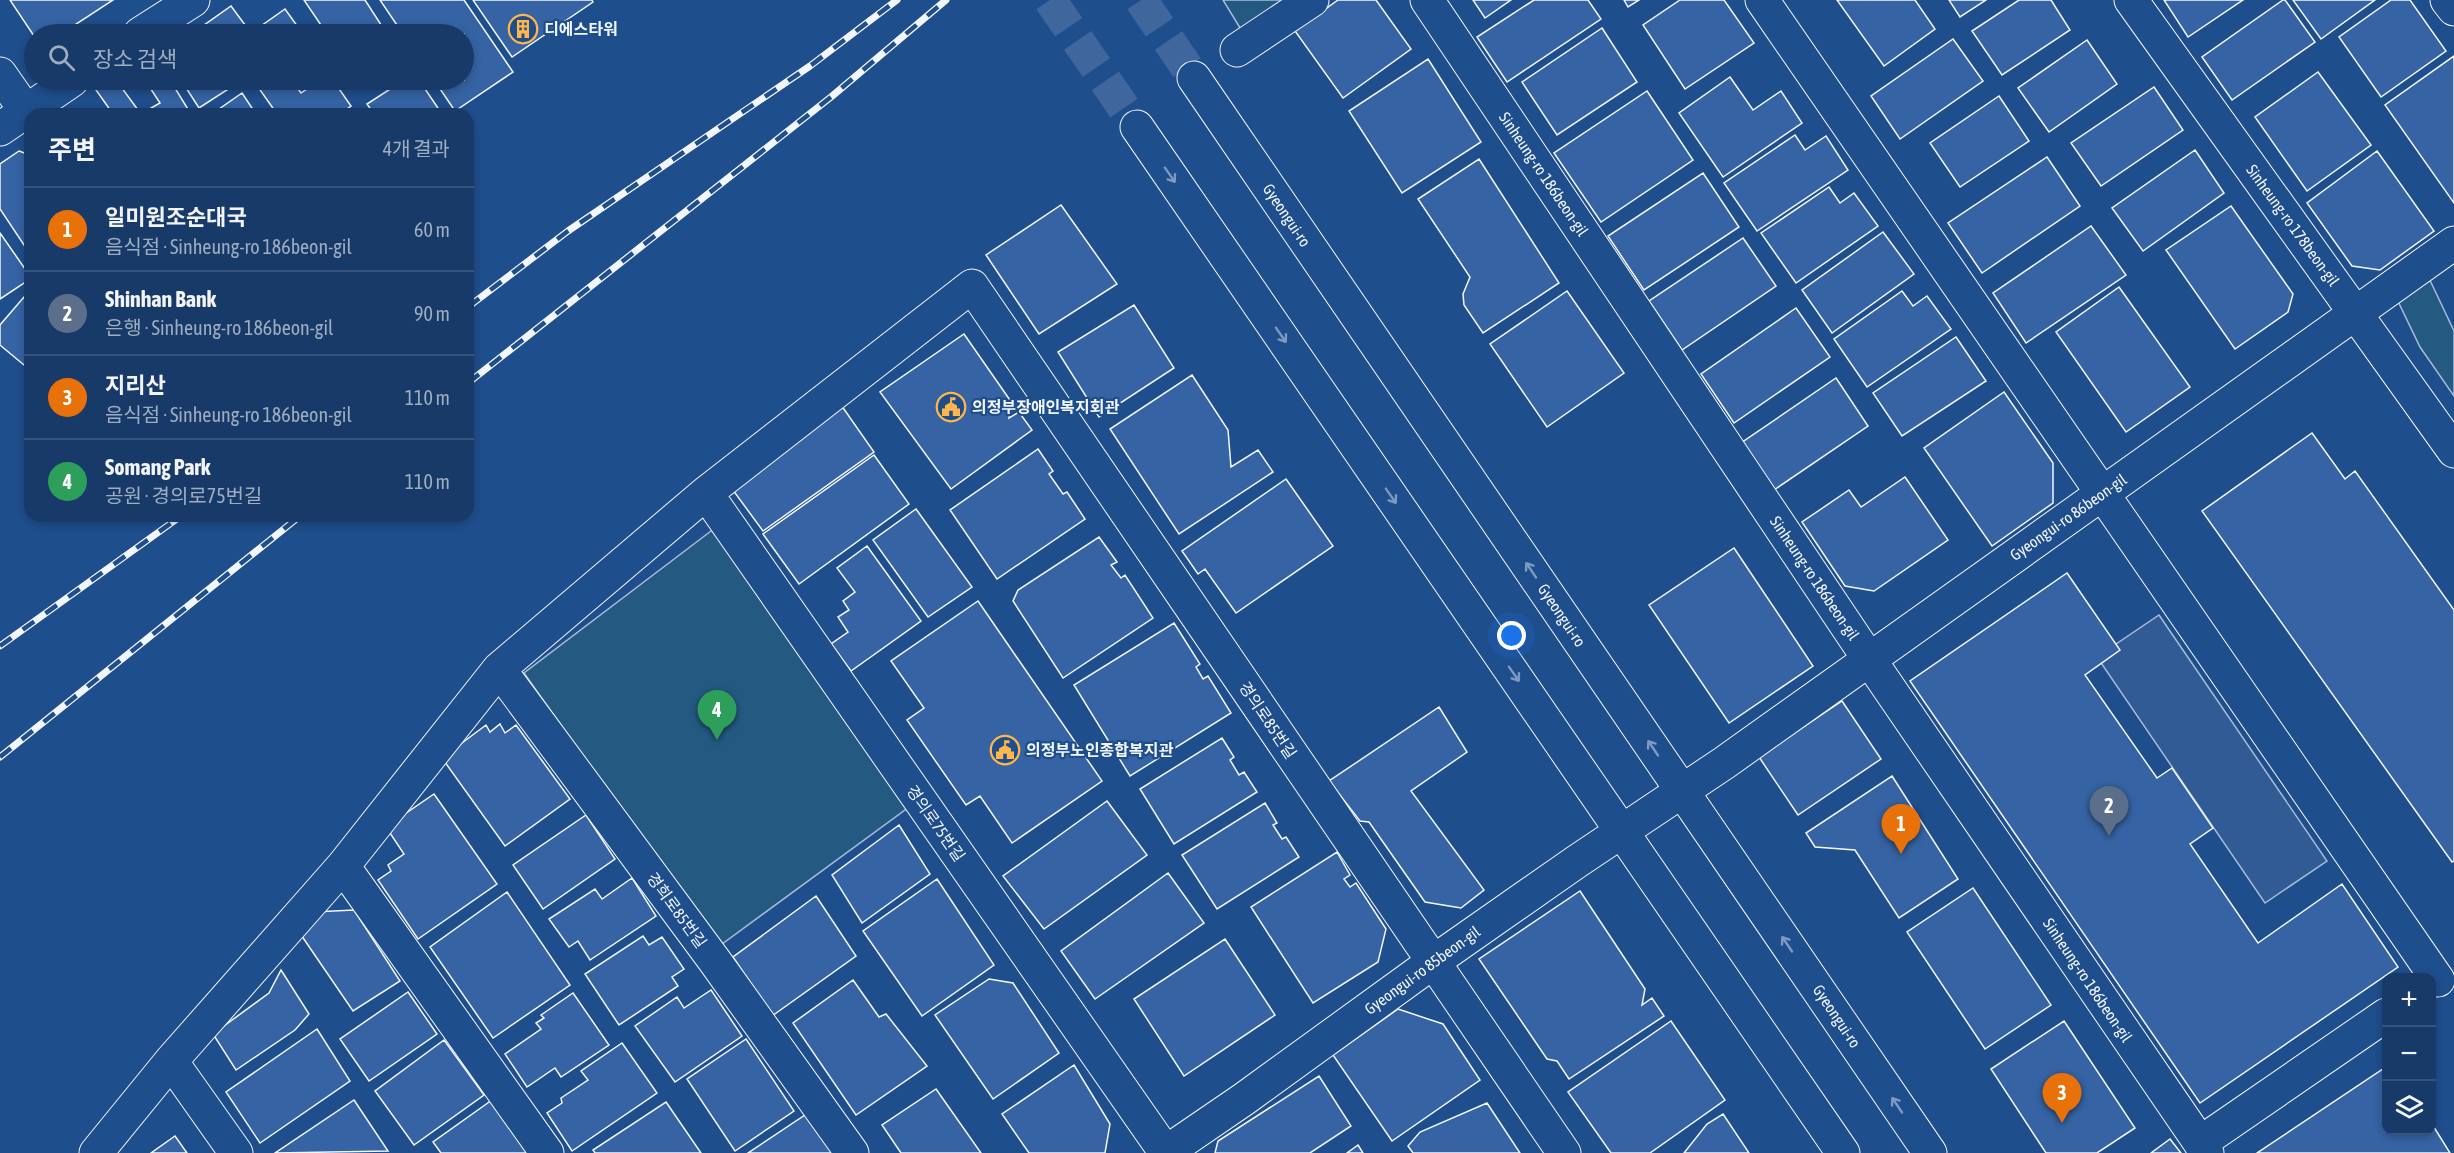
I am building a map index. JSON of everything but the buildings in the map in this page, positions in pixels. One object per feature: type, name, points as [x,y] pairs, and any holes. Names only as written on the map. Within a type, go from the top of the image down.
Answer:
[{"type":"street","points":[[156,24],[193,0]]},
{"type":"street","points":[[1238,50],[1312,0]]},
{"type":"street","name":"Sinheung-ro 186beon-gil","points":[[1427,0],[1869,659],[2203,1148]]},
{"type":"street","points":[[1762,0],[2102,494],[2441,977]]},
{"type":"street","name":"Sinheung-ro 178beon-gil","points":[[2131,0],[2454,451]]},
{"type":"street","points":[[2447,0],[2454,9]]},
{"type":"street","points":[[0,74],[18,119]]},
{"type":"street","name":"Gyeongui-ro","points":[[1194,78],[1930,1153]]},
{"type":"street","points":[[33,108],[58,90]]},
{"type":"street","points":[[1137,127],[1844,1153]]},
{"type":"street","name":"Gyeongui-ro 86beon-gil","points":[[1683,792],[2454,243]]},
{"type":"street","name":"경의로85번길","points":[[706,493],[972,286],[1564,1153]]},
{"type":"street","points":[[96,1153],[171,1061],[343,866],[500,669],[706,493]]},
{"type":"street","name":"경의로75번길","points":[[706,493],[1166,1153]]},
{"type":"street","name":"경희로85번길","points":[[500,669],[714,960],[852,1153]]},
{"type":"street","name":"Gyeongui-ro 85beon-gil","points":[[1166,1153],[1433,962],[1622,831],[1683,792]]},
{"type":"street","points":[[343,866],[547,1153]]},
{"type":"street","points":[[2203,1148],[2382,1019]]},
{"type":"street","points":[[171,1061],[236,1153]]},
{"type":"shaded area","points":[[1223,0],[1289,0],[1245,36]]},
{"type":"shaded area","points":[[2427,274],[2454,331],[2454,396],[2420,347],[2395,295]]},
{"type":"shaded area","points":[[715,528],[909,807],[718,947],[524,673]]},
{"type":"shaded area","points":[[2159,615],[2327,861],[2265,903],[2097,657]]},
{"type":"tunnel","points":[[1050,0],[1137,127]]},
{"type":"tunnel","points":[[1141,0],[1194,78]]},
{"type":"railway","points":[[474,302],[568,231],[810,66],[897,0]]},
{"type":"railway","points":[[474,378],[831,97],[946,0]]},
{"type":"railway","points":[[0,646],[173,522]]},
{"type":"railway","points":[[0,757],[293,522]]},
{"type":"place","name":"디에스타워","points":[[523,29]]},
{"type":"place","name":"의정부장애인복지회관","points":[[951,407]]},
{"type":"place","name":"Somang Park","points":[[717,740]]},
{"type":"place","name":"의정부노인종합복지관","points":[[1005,750]]},
{"type":"place","name":"Shinhan Bank","points":[[2109,836]]},
{"type":"place","name":"일미원조순대국","points":[[1901,854]]},
{"type":"place","name":"지리산","points":[[2062,1123]]}]
